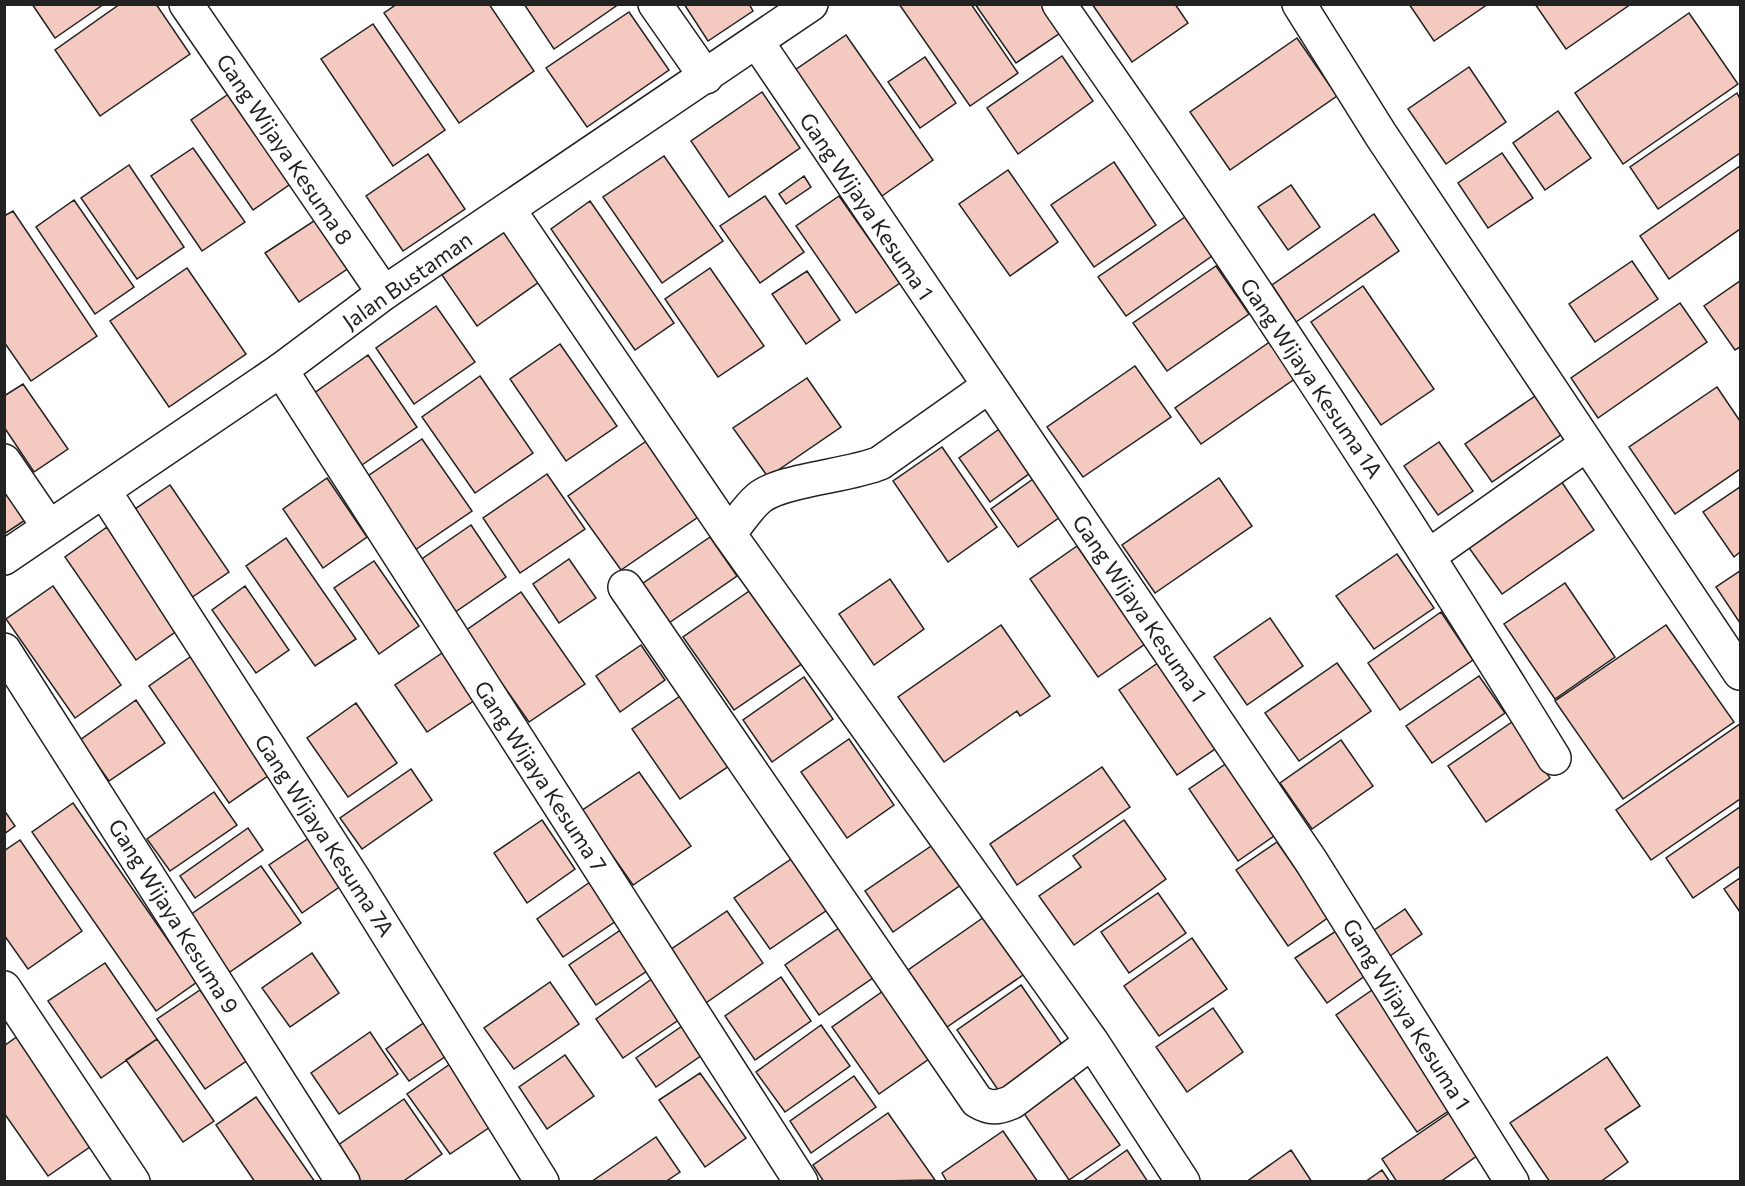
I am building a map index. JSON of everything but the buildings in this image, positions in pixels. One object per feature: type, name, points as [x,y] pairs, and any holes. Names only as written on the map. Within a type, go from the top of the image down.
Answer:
[{"type":"street","name":"Gang Wijaya Kesuma 8","points":[[186,4],[384,293]]},
{"type":"street","points":[[655,4],[706,77]]},
{"type":"street","name":"Jalan Bustaman","points":[[4,558],[281,370],[384,293],[811,4]]},
{"type":"street","name":"Gang Wijaya Kesuma 1A","points":[[1059,4],[1135,112],[1430,555],[1554,758]]},
{"type":"street","points":[[1299,4],[1381,135],[1740,672]]},
{"type":"street","name":"Gang Wijaya Kesuma 1","points":[[757,42],[1311,861],[1512,1182]]},
{"type":"street","points":[[509,210],[729,534],[1092,1042],[1183,1182]]},
{"type":"street","name":"Gang Wijaya Kesuma 7","points":[[281,370],[801,1182]]},
{"type":"street","points":[[729,534],[759,497],[773,489],[861,471],[880,463],[989,386]]},
{"type":"street","points":[[1430,555],[1587,444]]},
{"type":"street","points":[[4,461],[49,528]]},
{"type":"street","name":"Gang Wijaya Kesuma 7A","points":[[104,491],[355,881],[542,1182]]},
{"type":"street","points":[[625,587],[977,1101],[987,1107],[1000,1107],[1012,1102],[1092,1042]]},
{"type":"street","name":"Gang Wijaya Kesuma 9","points":[[4,650],[343,1182]]},
{"type":"street","points":[[4,988],[133,1182]]}]
